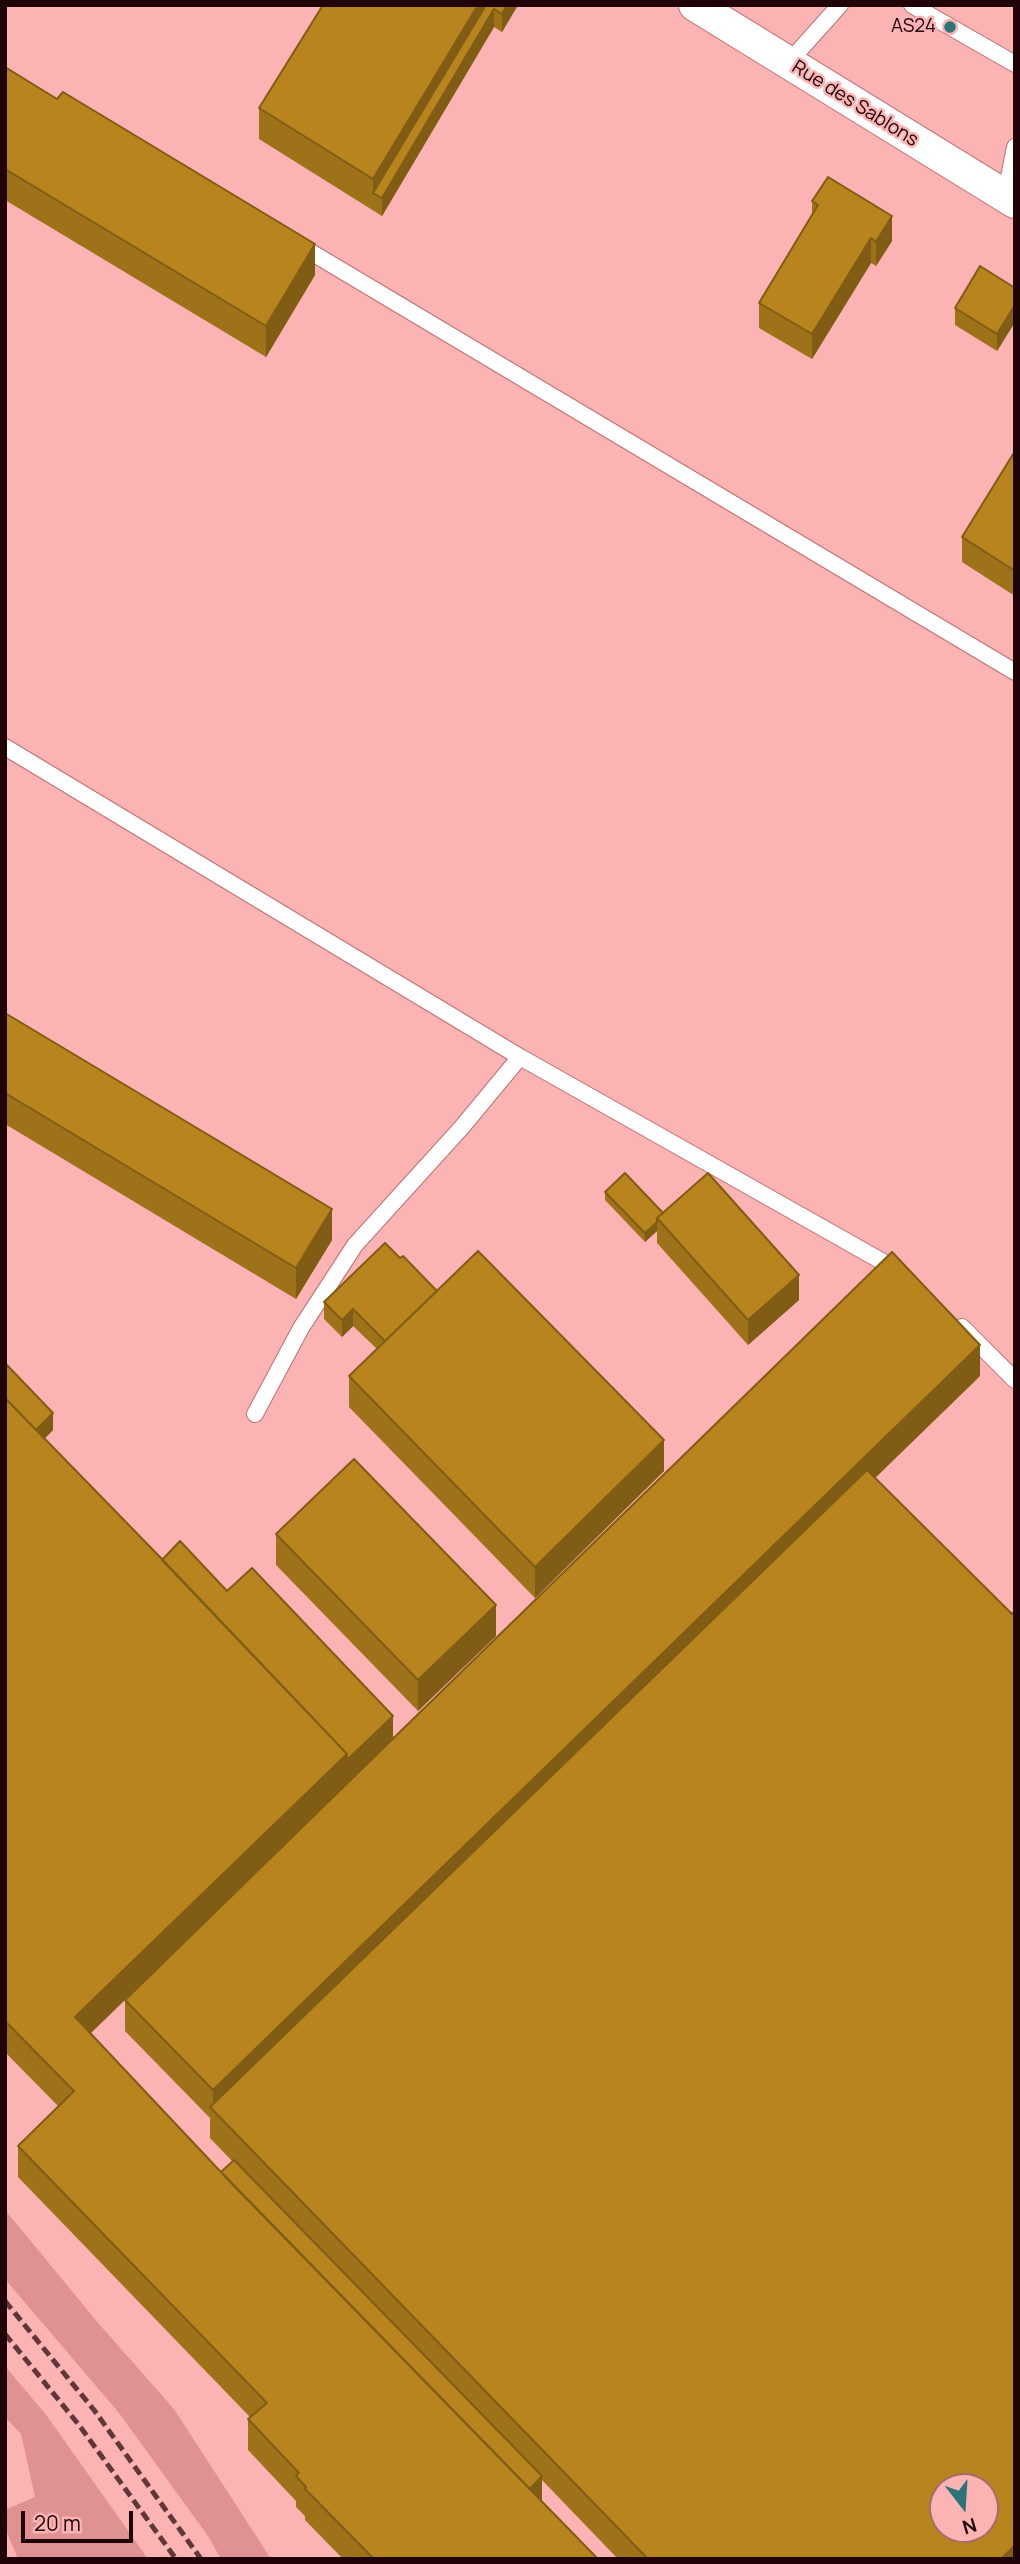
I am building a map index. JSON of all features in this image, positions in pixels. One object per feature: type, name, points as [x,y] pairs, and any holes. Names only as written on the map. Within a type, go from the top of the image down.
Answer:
[{"type":"street","name":"Rue des Sablons","points":[[695,5],[1010,200]]},
{"type":"lane","points":[[788,62],[840,5]]},
{"type":"lane","points":[[912,5],[1015,64]]},
{"type":"lane","points":[[1010,200],[1015,147]]},
{"type":"lane","points":[[280,233],[1015,672]]},
{"type":"lane","points":[[5,747],[520,1057],[915,1280]]},
{"type":"lane","points":[[255,1413],[301,1328],[355,1245],[462,1127],[520,1057]]},
{"type":"lane","points":[[951,1316],[1015,1380]]},
{"type":"shaded area","points":[[5,2210],[99,2324],[174,2409],[271,2559],[221,2559],[208,2536],[119,2413],[5,2279]]},
{"type":"shaded area","points":[[5,2366],[47,2416],[148,2559],[18,2559],[5,2528],[5,2510],[35,2497],[21,2434],[5,2417]]},
{"type":"building","points":[[323,5],[478,5],[373,179],[259,108]]},
{"type":"building","points":[[486,5],[507,5],[502,14],[494,9],[382,198],[373,193]]},
{"type":"building","points":[[5,67],[57,99],[63,92],[315,244],[266,326],[5,169]]},
{"type":"building","points":[[828,177],[892,216],[876,242],[871,238],[812,334],[759,303],[818,205],[812,201]]},
{"type":"building","points":[[980,266],[1015,288],[1015,305],[997,334],[955,308]]},
{"type":"building","points":[[1015,451],[1015,571],[962,537]]},
{"type":"building","points":[[5,1013],[332,1209],[296,1268],[5,1093]]},
{"type":"building","points":[[625,1173],[663,1213],[645,1233],[605,1192]]},
{"type":"building","points":[[708,1173],[799,1275],[748,1320],[657,1218]]},
{"type":"building","points":[[385,1243],[400,1258],[403,1256],[437,1291],[385,1341],[353,1309],[342,1320],[324,1302]]},
{"type":"building","points":[[478,1251],[664,1440],[535,1567],[349,1376]]},
{"type":"building","points":[[892,1252],[980,1345],[213,2090],[125,2000]]},
{"type":"building","points":[[5,1363],[53,1413],[36,1430],[5,1398]]},
{"type":"building","points":[[5,1398],[347,1754],[75,2017],[235,2187],[598,2559],[374,2559],[305,2489],[296,2476],[299,2473],[248,2419],[267,2403],[18,2146],[74,2091],[5,2021]]},
{"type":"building","points":[[354,1459],[496,1605],[418,1680],[276,1534]]},
{"type":"building","points":[[867,1470],[1012,1614],[1015,1611],[1015,2545],[1001,2559],[648,2559],[210,2107]]},
{"type":"building","points":[[180,1541],[227,1591],[252,1568],[393,1716],[347,1760],[347,1754],[162,1560]]},
{"type":"building","points":[[234,2160],[542,2476],[530,2489],[221,2172]]},
{"type":"railway","points":[[5,2301],[94,2410],[201,2559]]},
{"type":"railway","points":[[5,2334],[79,2425],[176,2559]]},
{"type":"place","name":"AS24","points":[[950,27]]}]
